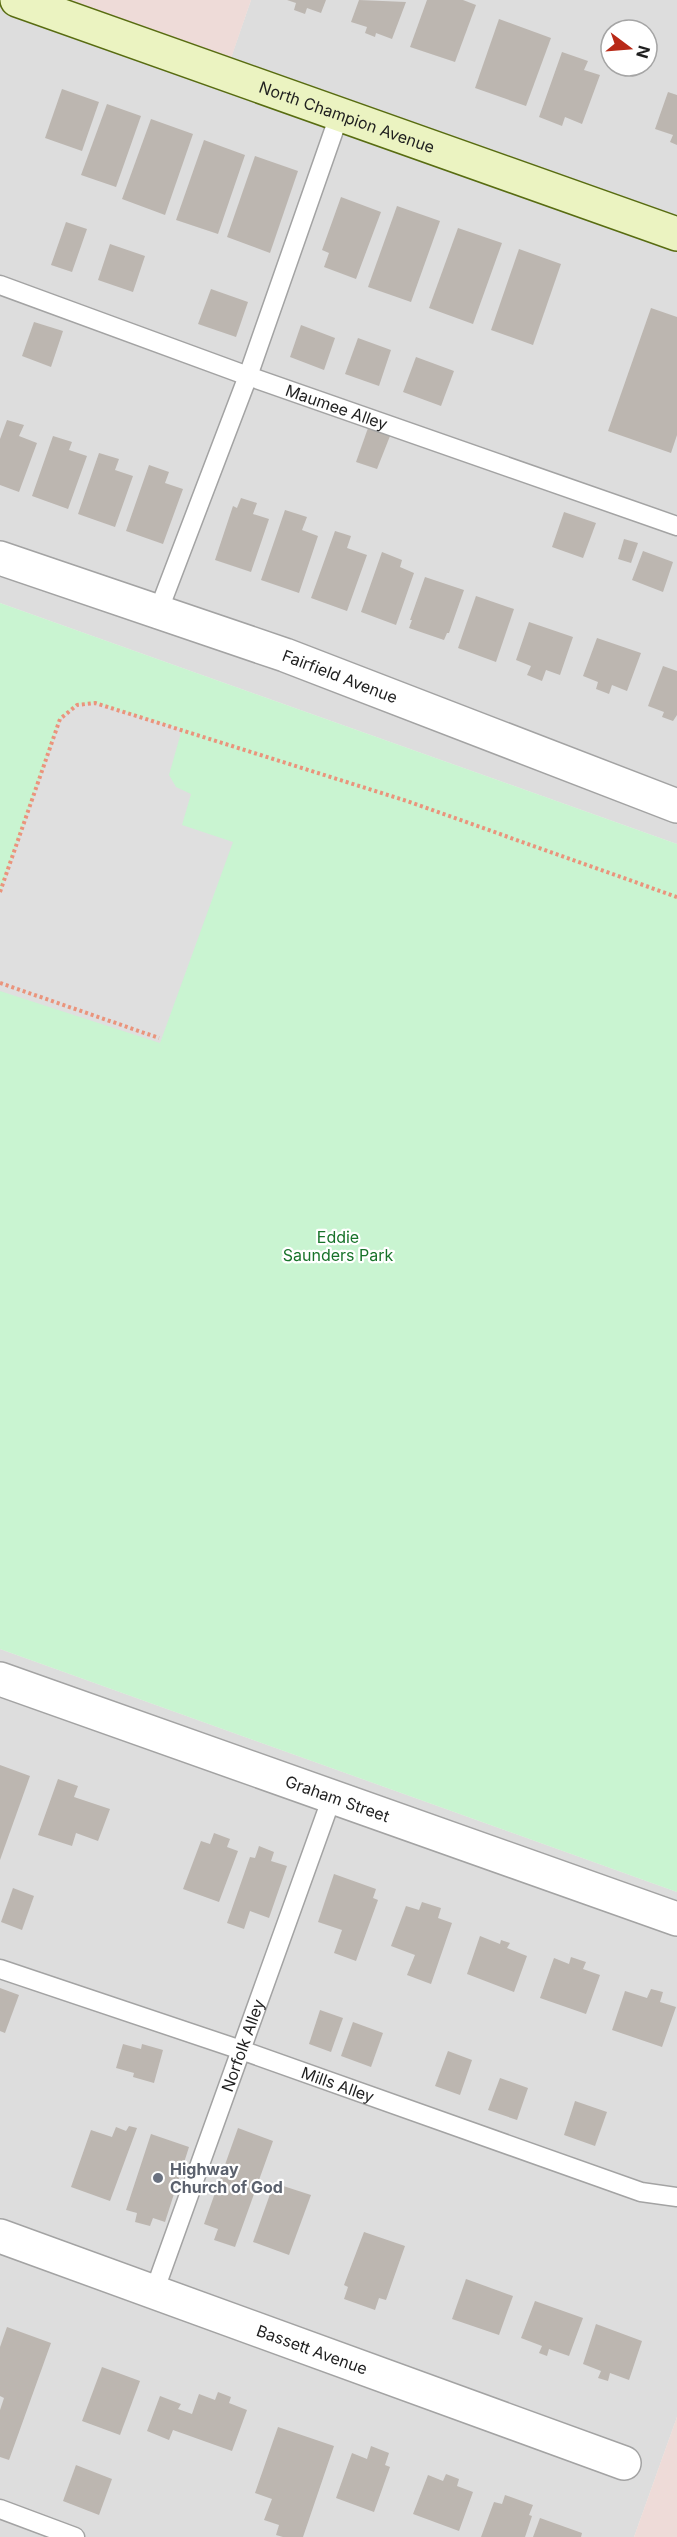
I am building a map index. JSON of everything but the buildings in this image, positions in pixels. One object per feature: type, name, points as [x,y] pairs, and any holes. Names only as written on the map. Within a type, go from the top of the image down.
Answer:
[{"type":"street","name":"North Champion Avenue","points":[[17,0],[59,7],[340,113],[677,234]]},
{"type":"street","name":"Fairfield Avenue","points":[[0,558],[285,655],[677,806]]},
{"type":"street","name":"Graham Street","points":[[0,1679],[677,1919]]},
{"type":"street","name":"Bassett Avenue","points":[[0,2236],[624,2463]]},
{"type":"lane","points":[[158,612],[249,376],[340,113]]},
{"type":"lane","name":"Maumee Alley","points":[[0,285],[249,376],[677,526]]},
{"type":"lane","name":"Norfolk Alley","points":[[154,2292],[332,1797]]},
{"type":"lane","name":"Mills Alley","points":[[0,1969],[241,2050],[641,2192],[677,2197]]},
{"type":"lane","points":[[0,2509],[75,2537]]},
{"type":"path","points":[[0,892],[3,877],[60,719],[77,705],[95,703],[407,801],[677,897]]},
{"type":"path","points":[[0,983],[159,1038]]},
{"type":"shaded area","points":[[0,0],[60,0],[227,69],[251,0],[677,0],[677,844],[0,603]]},
{"type":"shaded area","points":[[60,0],[251,0],[227,70]]},
{"type":"shaded area","points":[[95,703],[182,729],[169,775],[176,787],[191,794],[182,825],[233,842],[160,1043],[0,991],[0,892],[60,719],[77,705]]},
{"type":"shaded area","points":[[0,1649],[677,1892],[677,2417],[634,2537],[0,2537]]},
{"type":"shaded area","points":[[677,2417],[677,2537],[634,2537]]},
{"type":"green space","name":"Eddie Saunders Park","points":[[0,603],[677,844],[677,1892],[0,1649]]},
{"type":"place","name":"Highway Church of God","points":[[158,2178]]}]
